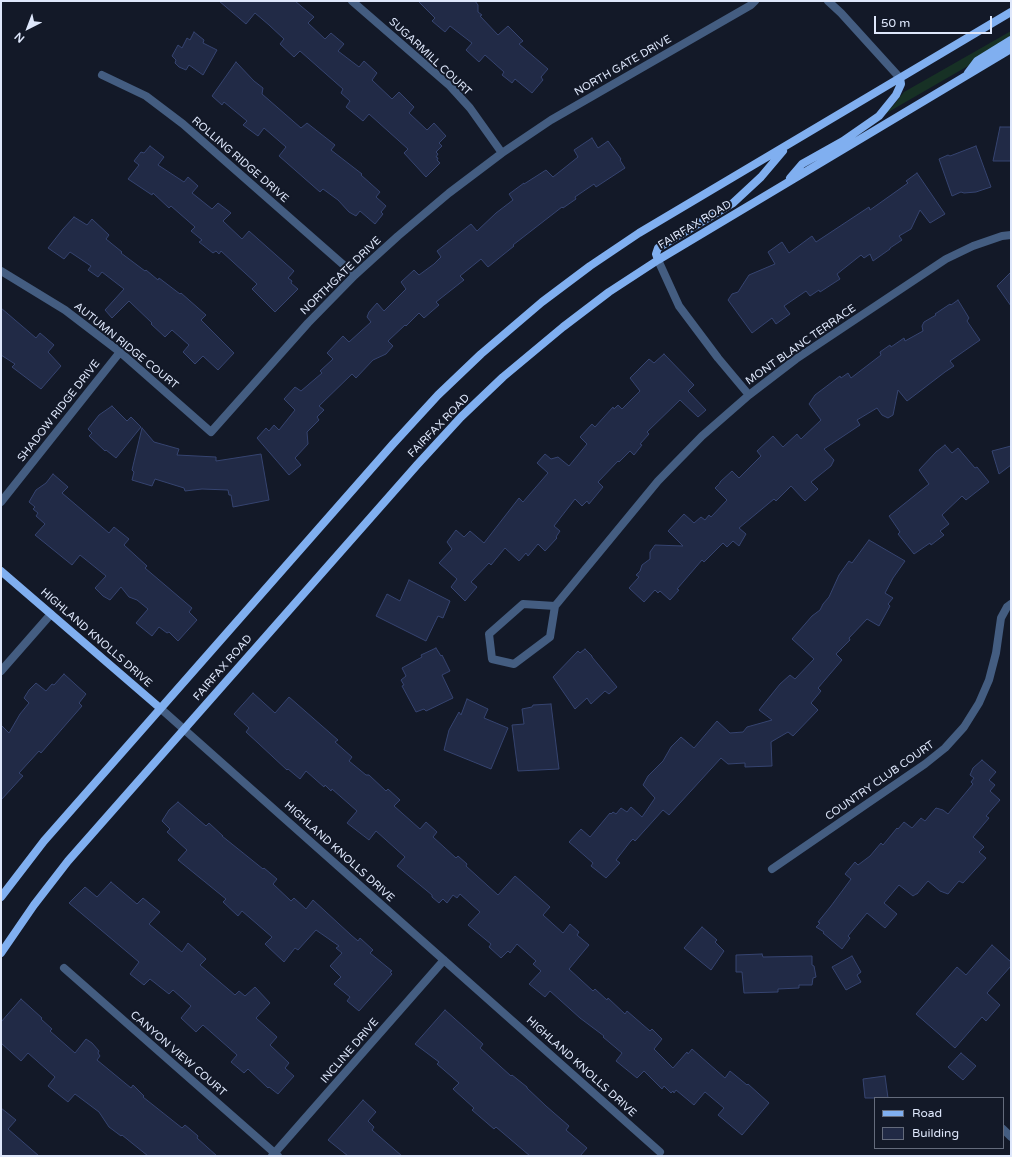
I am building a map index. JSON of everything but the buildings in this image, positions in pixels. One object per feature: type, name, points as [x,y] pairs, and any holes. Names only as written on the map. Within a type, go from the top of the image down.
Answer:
[{"type":"main road","name":"FAIRFAX ROAD","points":[[1,897],[44,841],[393,444],[438,395],[481,354],[542,302],[590,266],[639,233],[1011,12]]},
{"type":"main road","points":[[967,76],[977,61],[1011,40]]},
{"type":"main road","name":"FAIRFAX ROAD","points":[[1,953],[34,905],[68,861],[417,465],[461,417],[503,377],[563,327],[609,292],[658,260],[1011,49]]},
{"type":"main road","points":[[782,186],[802,164],[843,141],[879,116],[896,95],[901,84],[900,78]]},
{"type":"main road","points":[[658,260],[656,254],[658,248],[733,203],[761,177],[787,145]]},
{"type":"main road","name":"HIGHLAND KNOLLS DRIVE","points":[[1,570],[160,708]]},
{"type":"street","name":"SUGARMILL COURT","points":[[352,1],[450,86],[470,108],[502,153]]},
{"type":"street","name":"NORTH GATE DRIVE","points":[[502,153],[551,120],[751,5],[755,1]]},
{"type":"street","points":[[828,1],[841,13],[900,78]]},
{"type":"street","name":"ROLLING RIDGE DRIVE","points":[[102,75],[146,96],[183,124],[355,275]]},
{"type":"street","name":"NORTHGATE DRIVE","points":[[211,432],[308,323],[355,275],[449,193],[502,153]]},
{"type":"street","name":"MONT BLANC TERRACE","points":[[555,606],[658,481],[702,436],[749,395],[796,359],[946,259],[973,246],[1002,236],[1011,235]]},
{"type":"street","points":[[658,260],[679,306],[718,358],[749,395]]},
{"type":"street","name":"AUTUMN RIDGE COURT","points":[[1,271],[65,310],[120,352],[211,432]]},
{"type":"street","name":"SHADOW RIDGE DRIVE","points":[[1,502],[120,352]]},
{"type":"street","points":[[523,604],[555,606],[550,637],[514,664],[492,659],[489,634],[523,604]]},
{"type":"street","name":"COUNTRY CLUB COURT","points":[[772,869],[926,764],[945,748],[964,727],[979,703],[989,680],[996,653],[1001,618],[1007,607],[1011,604]]},
{"type":"street","points":[[1,671],[51,614]]},
{"type":"street","name":"HIGHLAND KNOLLS DRIVE","points":[[160,708],[660,1152]]},
{"type":"street","name":"INCLINE DRIVE","points":[[275,1155],[444,960]]},
{"type":"street","name":"CANYON VIEW COURT","points":[[64,968],[275,1155]]},
{"type":"green space","points":[[1011,31],[1011,41],[885,114],[904,92]]}]
